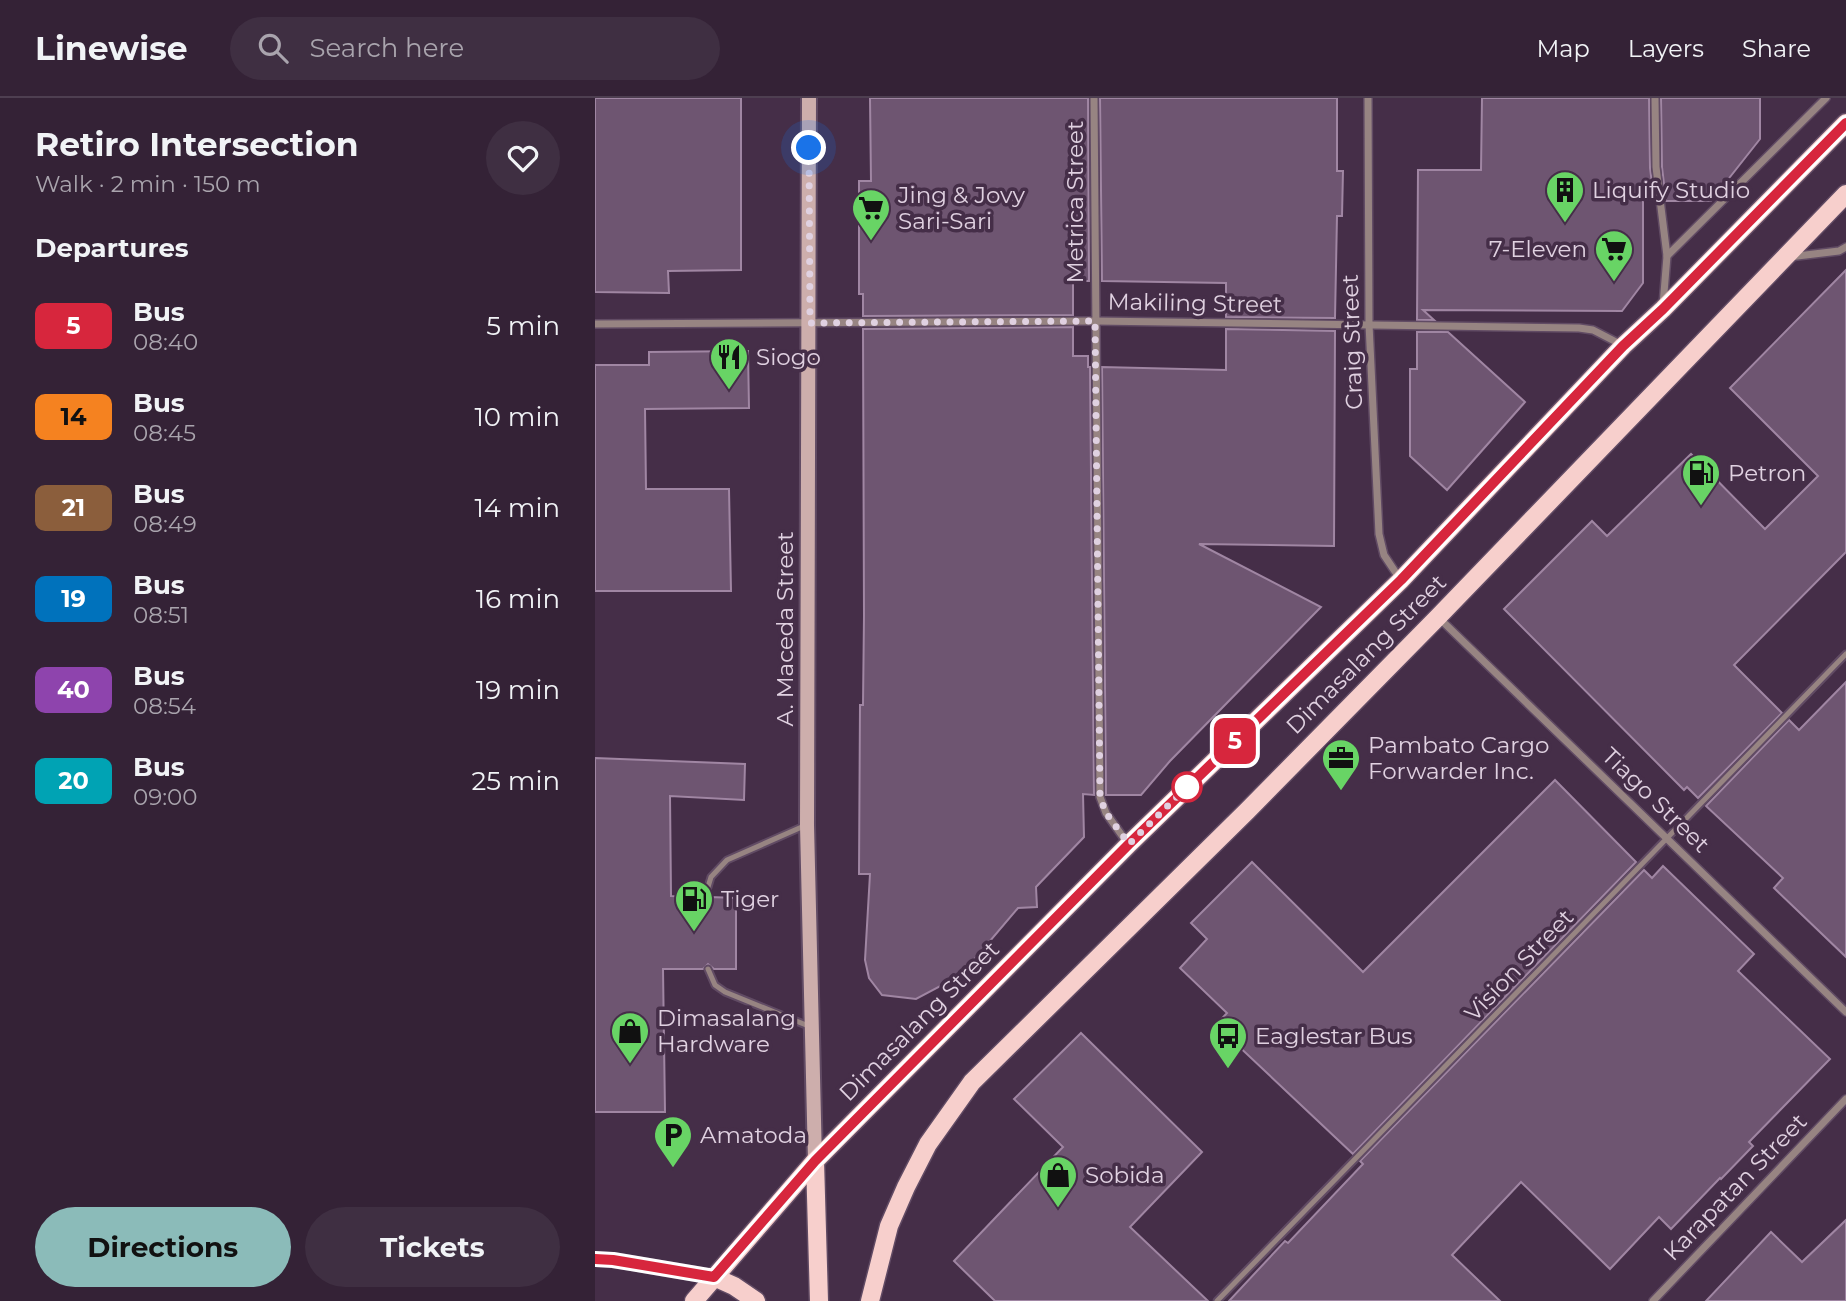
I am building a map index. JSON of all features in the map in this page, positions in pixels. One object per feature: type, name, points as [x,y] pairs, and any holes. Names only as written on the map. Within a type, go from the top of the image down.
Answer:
[{"type":"main road","name":"A. Maceda Street","points":[[809,98],[807,825],[815,1161]]},
{"type":"main road","name":"Dimasalang Street","points":[[694,1301],[815,1161],[1129,844],[1401,580],[1623,346],[1663,309],[1846,123]]},
{"type":"main road","name":"Dimasalang Street","points":[[870,1301],[889,1226],[906,1187],[928,1144],[972,1082],[1247,811],[1438,617],[1846,194]]},
{"type":"main road","points":[[815,1161],[819,1301]]},
{"type":"main road","points":[[714,1277],[734,1286],[756,1301]]},
{"type":"street","name":"Metrica Street","points":[[1094,98],[1100,797],[1106,813],[1129,844]]},
{"type":"street","name":"Craig Street","points":[[1368,98],[1369,324],[1379,534],[1384,555],[1401,580]]},
{"type":"street","points":[[1655,98],[1656,167],[1667,256],[1663,309]]},
{"type":"street","points":[[1667,256],[1826,98]]},
{"type":"street","points":[[1782,258],[1839,251],[1846,247]]},
{"type":"street","name":"Makiling Street","points":[[595,324],[1095,321],[1579,328],[1593,330],[1623,346]]},
{"type":"street","name":"Tiago Street","points":[[1438,617],[1846,1012]]},
{"type":"street","name":"Karapatan Street","points":[[1653,1301],[1846,1099]]},
{"type":"street","points":[[595,1259],[714,1277]]},
{"type":"lane","name":"Vision Street","points":[[1217,1301],[1846,654]]},
{"type":"lane","points":[[705,897],[711,877],[727,860],[807,825]]},
{"type":"lane","points":[[708,969],[715,985],[725,992],[812,1027]]},
{"type":"building","points":[[595,98],[741,98],[741,270],[668,271],[669,293],[595,292]]},
{"type":"building","points":[[870,98],[1088,98],[1089,281],[1073,281],[1073,315],[863,316],[863,294],[859,294],[859,181],[871,181]]},
{"type":"building","points":[[1100,98],[1337,98],[1337,171],[1343,171],[1342,216],[1337,216],[1335,318],[1226,317],[1226,283],[1102,281]]},
{"type":"building","points":[[1482,98],[1649,98],[1650,168],[1654,200],[1643,200],[1643,283],[1622,311],[1423,310],[1434,320],[1417,320],[1418,170],[1481,170]]},
{"type":"building","points":[[1661,98],[1760,98],[1760,139],[1711,201],[1666,201],[1662,167]]},
{"type":"building","points":[[1846,270],[1846,552],[1734,665],[1782,713],[1698,798],[1687,787],[1684,790],[1504,609],[1592,521],[1607,536],[1691,454],[1765,529],[1818,476],[1730,388]]},
{"type":"building","points":[[1073,327],[1073,356],[1088,356],[1090,367],[1094,795],[1083,794],[1084,837],[1036,887],[1037,907],[1018,908],[973,961],[950,981],[916,999],[882,995],[869,978],[865,960],[870,874],[859,874],[860,705],[863,705],[864,616],[863,329]]},
{"type":"building","points":[[1226,329],[1335,331],[1334,546],[1199,544],[1321,607],[1170,761],[1141,795],[1106,795],[1102,367],[1226,370]]},
{"type":"building","points":[[1417,332],[1448,332],[1525,402],[1447,490],[1410,456],[1410,369],[1417,369]]},
{"type":"building","points":[[748,351],[749,408],[645,409],[646,489],[729,489],[731,591],[595,591],[595,365],[649,365],[649,352]]},
{"type":"building","points":[[1846,682],[1846,957],[1774,888],[1783,878],[1706,806],[1789,720],[1799,730]]},
{"type":"building","points":[[595,758],[745,764],[744,800],[670,796],[671,896],[700,897],[706,902],[710,897],[736,898],[736,969],[714,969],[708,964],[703,969],[663,969],[665,1112],[595,1112]]},
{"type":"building","points":[[1555,780],[1636,862],[1353,1154],[1216,1025],[1227,1013],[1180,968],[1207,939],[1191,923],[1252,862],[1363,972]]},
{"type":"building","points":[[1663,866],[1754,954],[1738,971],[1830,1059],[1749,1142],[1753,1146],[1721,1179],[1671,1229],[1659,1217],[1610,1269],[1521,1182],[1452,1255],[1500,1301],[1229,1301],[1363,1164],[1360,1161],[1644,870],[1652,878]]},
{"type":"building","points":[[1081,1033],[1202,1152],[1130,1227],[1208,1301],[995,1301],[954,1261],[1063,1147],[1014,1099]]},
{"type":"building","points":[[1846,1220],[1846,1301],[1706,1301],[1771,1232],[1802,1262]]},
{"type":"bus line","name":"5","points":[[595,1259],[714,1277],[815,1161],[1129,844],[1401,580],[1623,346],[1663,309],[1846,123]]},
{"type":"place","name":"Liquify Studio","points":[[1565,224]]},
{"type":"place","name":"Jing & Jovy Sari-Sari","points":[[871,242]]},
{"type":"place","name":"7-Eleven","points":[[1614,283]]},
{"type":"place","name":"Siogo","points":[[729,391]]},
{"type":"place","name":"Petron","points":[[1701,507]]},
{"type":"place","name":"Pambato Cargo Forwarder Inc.","points":[[1341,792]]},
{"type":"place","name":"Tiger","points":[[694,933]]},
{"type":"place","name":"Dimasalang Hardware","points":[[630,1065]]},
{"type":"place","name":"Eaglestar Bus","points":[[1228,1070]]},
{"type":"place","name":"Amatoda","points":[[673,1169]]},
{"type":"place","name":"Sobida","points":[[1058,1209]]},
{"type":"route","points":[[809,148],[810,323],[1095,321],[1100,797],[1106,813],[1129,844],[1187,787]]}]
